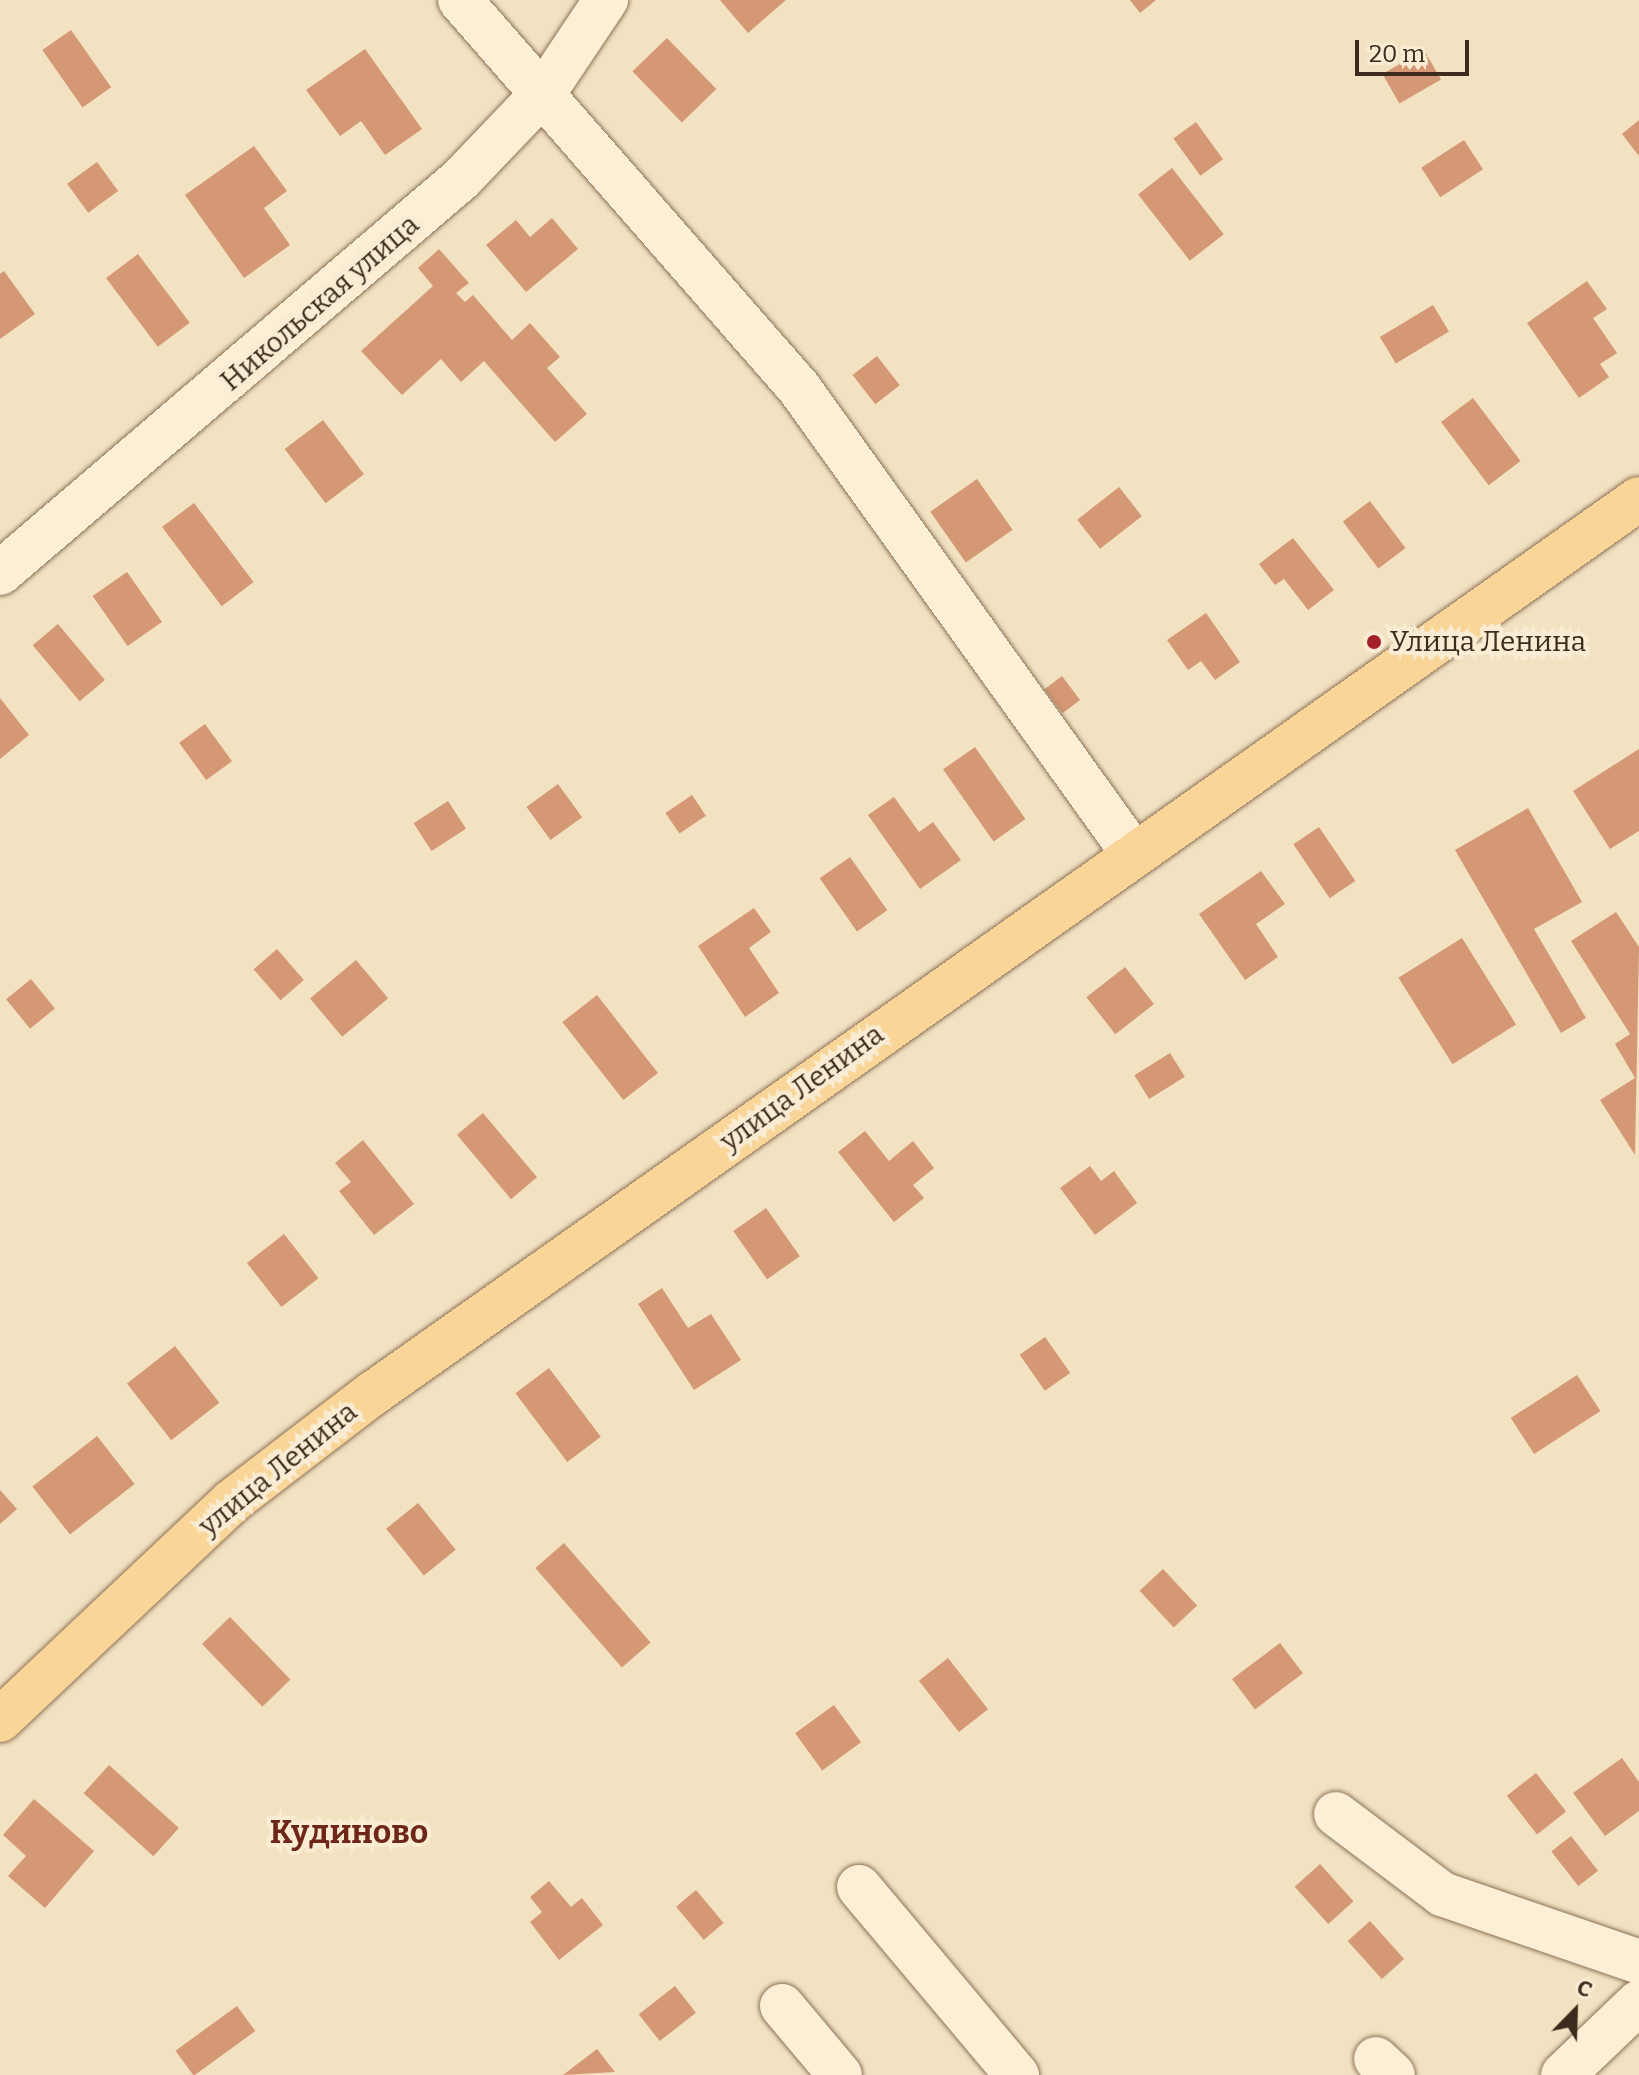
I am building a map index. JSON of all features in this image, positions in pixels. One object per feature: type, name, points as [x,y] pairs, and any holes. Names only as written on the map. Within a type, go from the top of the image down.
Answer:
[{"type":"main road","name":"улица Ленина","points":[[0,1720],[231,1502],[372,1394],[1132,852],[1639,499]]},
{"type":"street","points":[[460,0],[545,91],[799,388],[1132,852]]},
{"type":"street","name":"Никольская улица","points":[[0,573],[356,275],[461,179],[545,91],[606,0]]},
{"type":"street","points":[[1336,1814],[1442,1894],[1639,1962]]},
{"type":"street","points":[[859,1887],[1017,2075]]},
{"type":"street","points":[[1563,2075],[1639,2002]]},
{"type":"street","points":[[782,2006],[840,2075]]},
{"type":"building","points":[[720,0],[786,0],[748,33]]},
{"type":"building","points":[[1130,0],[1156,0],[1140,13]]},
{"type":"building","points":[[71,30],[111,87],[82,107],[42,50]]},
{"type":"building","points":[[667,38],[716,89],[682,122],[632,71]]},
{"type":"building","points":[[365,49],[422,129],[385,155],[361,121],[340,136],[306,90]]},
{"type":"building","points":[[1424,50],[1441,79],[1399,103],[1382,74]]},
{"type":"building","points":[[1639,120],[1639,156],[1622,134]]},
{"type":"building","points":[[1196,122],[1223,159],[1200,176],[1173,138]]},
{"type":"building","points":[[1464,140],[1483,169],[1440,197],[1421,168]]},
{"type":"building","points":[[254,146],[287,191],[264,208],[290,245],[244,278],[185,195]]},
{"type":"building","points":[[97,162],[118,191],[88,213],[67,184]]},
{"type":"building","points":[[1172,168],[1224,234],[1190,261],[1138,194]]},
{"type":"building","points":[[552,218],[578,249],[526,292],[486,245],[516,220],[530,237]]},
{"type":"building","points":[[439,249],[469,283],[456,293],[465,302],[473,295],[512,340],[530,323],[560,357],[547,368],[587,414],[555,442],[484,361],[461,382],[441,359],[402,395],[361,351],[433,286],[418,268]]},
{"type":"building","points":[[138,254],[190,323],[158,347],[106,278]]},
{"type":"building","points":[[4,271],[35,314],[0,339],[0,274]]},
{"type":"building","points":[[1587,281],[1607,309],[1593,318],[1617,353],[1600,364],[1609,377],[1579,398],[1527,323]]},
{"type":"building","points":[[1433,305],[1449,332],[1396,364],[1380,337]]},
{"type":"building","points":[[877,356],[900,385],[875,404],[853,375]]},
{"type":"building","points":[[1473,398],[1521,461],[1489,485],[1441,422]]},
{"type":"building","points":[[323,420],[364,474],[326,503],[285,449]]},
{"type":"building","points":[[977,479],[1013,530],[966,562],[930,512]]},
{"type":"building","points":[[1119,487],[1142,516],[1100,549],[1077,520]]},
{"type":"building","points":[[1370,501],[1406,548],[1378,569],[1343,521]]},
{"type":"building","points":[[194,503],[254,582],[222,606],[162,527]]},
{"type":"building","points":[[1293,538],[1334,590],[1308,610],[1284,579],[1275,585],[1259,564]]},
{"type":"building","points":[[127,572],[162,622],[128,646],[93,596]]},
{"type":"building","points":[[1206,613],[1240,662],[1215,680],[1201,661],[1188,670],[1167,640]]},
{"type":"building","points":[[58,624],[105,680],[80,701],[33,645]]},
{"type":"building","points":[[1062,676],[1080,700],[1062,713],[1044,689]]},
{"type":"building","points":[[0,698],[29,735],[0,759]]},
{"type":"building","points":[[205,724],[232,761],[206,780],[179,743]]},
{"type":"building","points":[[975,747],[1025,819],[994,841],[943,769]]},
{"type":"building","points":[[1639,749],[1639,831],[1610,849],[1573,791]]},
{"type":"building","points":[[558,784],[582,817],[551,840],[526,807]]},
{"type":"building","points":[[692,795],[706,816],[679,834],[665,813]]},
{"type":"building","points":[[894,797],[919,832],[933,822],[961,860],[920,889],[868,815]]},
{"type":"building","points":[[448,801],[466,829],[432,851],[414,823]]},
{"type":"building","points":[[1528,808],[1582,902],[1534,929],[1586,1018],[1561,1033],[1455,850]]},
{"type":"building","points":[[1319,827],[1355,881],[1330,898],[1293,844]]},
{"type":"building","points":[[850,857],[887,910],[857,931],[820,878]]},
{"type":"building","points":[[1261,871],[1285,904],[1256,924],[1278,957],[1245,980],[1199,914]]},
{"type":"building","points":[[754,908],[771,932],[749,948],[779,993],[745,1017],[698,946]]},
{"type":"building","points":[[1616,912],[1639,947],[1635,1155],[1600,1100],[1635,1078],[1615,1044],[1630,1034],[1571,941]]},
{"type":"building","points":[[1462,938],[1516,1025],[1452,1064],[1398,978]]},
{"type":"building","points":[[277,949],[304,980],[281,1000],[254,969]]},
{"type":"building","points":[[356,960],[388,998],[342,1037],[310,999]]},
{"type":"building","points":[[1125,967],[1154,1004],[1115,1034],[1086,997]]},
{"type":"building","points":[[31,979],[55,1009],[30,1029],[6,999]]},
{"type":"building","points":[[597,995],[658,1073],[623,1100],[562,1022]]},
{"type":"building","points":[[1170,1053],[1185,1077],[1149,1099],[1134,1075]]},
{"type":"building","points":[[483,1113],[537,1177],[511,1199],[457,1135]]},
{"type":"building","points":[[865,1131],[889,1161],[913,1141],[934,1168],[913,1185],[924,1198],[894,1222],[838,1152]]},
{"type":"building","points":[[363,1140],[414,1204],[374,1235],[339,1191],[351,1182],[335,1163]]},
{"type":"building","points":[[1090,1166],[1101,1181],[1114,1171],[1137,1203],[1095,1235],[1060,1188]]},
{"type":"building","points":[[766,1208],[800,1256],[767,1279],[733,1231]]},
{"type":"building","points":[[284,1234],[318,1278],[281,1307],[247,1263]]},
{"type":"building","points":[[662,1288],[688,1328],[711,1314],[741,1360],[694,1390],[638,1304]]},
{"type":"building","points":[[1045,1337],[1070,1373],[1045,1391],[1020,1355]]},
{"type":"building","points":[[175,1346],[219,1403],[171,1440],[127,1384]]},
{"type":"building","points":[[549,1368],[601,1437],[567,1462],[515,1393]]},
{"type":"building","points":[[1577,1375],[1600,1411],[1534,1454],[1511,1418]]},
{"type":"building","points":[[97,1436],[135,1484],[70,1535],[32,1486]]},
{"type":"building","points":[[0,1490],[17,1509],[0,1524]]},
{"type":"building","points":[[418,1503],[456,1550],[424,1575],[386,1529]]},
{"type":"building","points":[[564,1543],[651,1643],[622,1668],[535,1568]]},
{"type":"building","points":[[1163,1569],[1197,1606],[1174,1627],[1140,1591]]},
{"type":"building","points":[[230,1617],[290,1680],[262,1707],[202,1644]]},
{"type":"building","points":[[1280,1643],[1303,1673],[1255,1709],[1232,1679]]},
{"type":"building","points":[[948,1658],[988,1709],[959,1732],[919,1681]]},
{"type":"building","points":[[834,1705],[861,1742],[822,1770],[795,1733]]},
{"type":"building","points":[[1622,1758],[1639,1782],[1639,1811],[1605,1836],[1573,1793]]},
{"type":"building","points":[[109,1765],[179,1828],[153,1856],[84,1793]]},
{"type":"building","points":[[1536,1773],[1566,1812],[1537,1834],[1507,1796]]},
{"type":"building","points":[[34,1799],[94,1851],[45,1908],[8,1876],[26,1856],[3,1835]]},
{"type":"building","points":[[1571,1836],[1598,1871],[1578,1886],[1551,1851]]},
{"type":"building","points":[[1320,1864],[1353,1901],[1328,1924],[1295,1887]]},
{"type":"building","points":[[549,1881],[571,1907],[582,1898],[603,1925],[559,1960],[530,1922],[542,1912],[530,1897]]},
{"type":"building","points":[[696,1890],[724,1923],[704,1940],[676,1907]]},
{"type":"building","points":[[1370,1921],[1404,1959],[1382,1979],[1348,1941]]},
{"type":"building","points":[[675,1986],[696,2013],[660,2041],[639,2014]]},
{"type":"building","points":[[237,2006],[255,2031],[195,2075],[176,2051]]},
{"type":"building","points":[[597,2049],[615,2072],[563,2075]]},
{"type":"place","name":"Улица Ленина","points":[[1374,642]]},
{"type":"district","name":"Кудиново","points":[[349,1832]]}]
